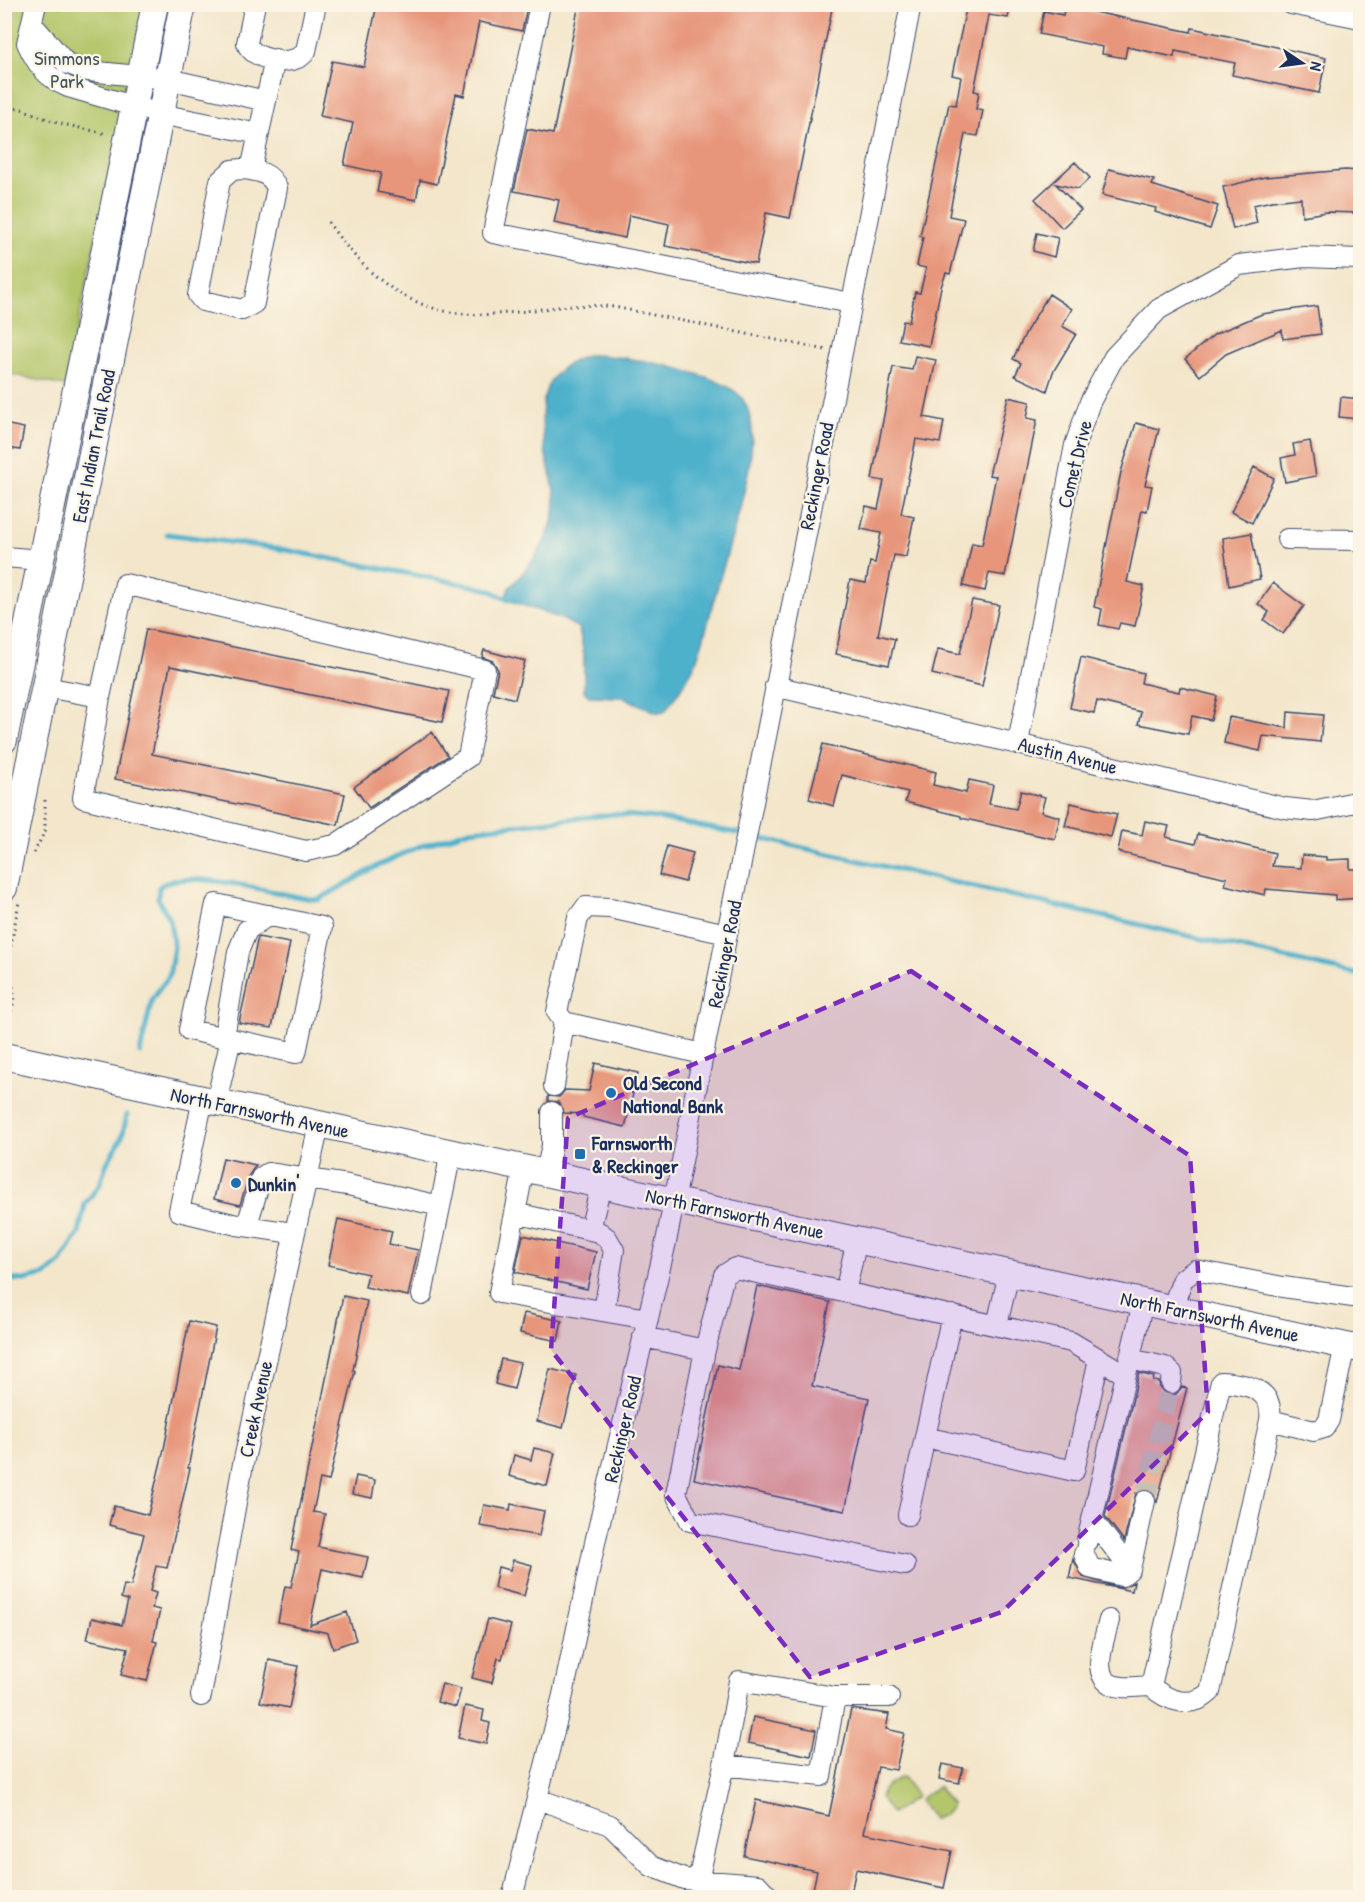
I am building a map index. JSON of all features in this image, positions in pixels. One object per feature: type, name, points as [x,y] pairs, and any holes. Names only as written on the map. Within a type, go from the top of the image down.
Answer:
[{"type":"main road","name":"East Indian Trail Road","points":[[4,740],[155,4]]},
{"type":"main road","name":"East Indian Trail Road","points":[[4,888],[183,4]]},
{"type":"main road","name":"North Farnsworth Avenue","points":[[4,1056],[1353,1347]]},
{"type":"street","points":[[255,4],[247,44],[248,50],[254,55],[291,62],[303,56],[316,4]]},
{"type":"street","points":[[540,4],[493,232],[851,303]]},
{"type":"street","name":"Reckinger Road","points":[[512,1898],[538,1799],[674,1200],[728,934],[840,353],[911,4]]},
{"type":"street","points":[[1291,4],[1360,18]]},
{"type":"street","points":[[34,14],[66,63],[88,71],[168,79],[266,101]]},
{"type":"street","points":[[34,14],[27,43],[45,75],[68,87],[160,114],[259,134]]},
{"type":"street","points":[[251,170],[275,59]]},
{"type":"street","points":[[232,170],[251,170],[270,176],[277,188],[254,303],[242,310],[203,301],[198,295],[220,181],[232,170]]},
{"type":"street","name":"Comet Drive","points":[[1018,743],[1075,445],[1090,402],[1114,357],[1159,309],[1239,265],[1304,257],[1360,259]]},
{"type":"street","points":[[1287,539],[1360,540]]},
{"type":"street","points":[[4,557],[42,560]]},
{"type":"street","points":[[125,584],[485,670],[468,757],[335,845],[306,851],[83,798],[100,697],[125,584]]},
{"type":"street","name":"Austin Avenue","points":[[775,686],[1285,808],[1313,811],[1360,801]]},
{"type":"street","points":[[45,687],[100,697]]},
{"type":"street","points":[[216,904],[322,927],[296,1053],[227,1038],[189,1030],[216,904]]},
{"type":"street","points":[[703,1054],[564,1022],[557,1012],[578,918],[586,906],[610,908],[728,934]]},
{"type":"street","points":[[268,915],[247,930],[238,952],[227,1038],[179,1211],[293,1233]]},
{"type":"street","points":[[554,1086],[564,1022]]},
{"type":"street","points":[[552,1112],[552,1145],[536,1171],[515,1214],[499,1293],[604,1311],[705,1350]]},
{"type":"street","name":"Creek Avenue","points":[[201,1696],[243,1464],[319,1125]]},
{"type":"street","points":[[422,1294],[451,1153]]},
{"type":"street","points":[[247,1225],[261,1178],[268,1173],[348,1185],[440,1206]]},
{"type":"street","points":[[590,1230],[601,1185]]},
{"type":"street","points":[[515,1214],[590,1230],[607,1238],[614,1250],[604,1311]]},
{"type":"street","points":[[845,1292],[857,1240]]},
{"type":"street","points":[[905,1565],[690,1521],[675,1494],[705,1350],[724,1275],[735,1268],[1071,1342],[1100,1359],[1128,1367],[1165,1367],[1172,1373],[1171,1383]]},
{"type":"street","points":[[1172,1308],[1183,1279],[1195,1270],[1283,1287],[1360,1298]]},
{"type":"street","points":[[997,1325],[1009,1273]]},
{"type":"street","points":[[1143,1302],[1086,1547],[1090,1568],[1102,1573],[1122,1576],[1130,1569],[1146,1501]]},
{"type":"street","points":[[908,1515],[952,1315]]},
{"type":"street","points":[[1270,1420],[1314,1431],[1324,1428],[1329,1420],[1353,1347]]},
{"type":"street","points":[[1074,1471],[1100,1359]]},
{"type":"street","points":[[1109,1620],[1099,1665],[1100,1674],[1109,1684],[1151,1686],[1160,1694],[1182,1702],[1194,1702],[1210,1692],[1272,1409],[1261,1390],[1246,1385],[1221,1382],[1151,1686]]},
{"type":"street","points":[[925,1437],[1102,1478]]},
{"type":"street","points":[[1092,1520],[1130,1569]]},
{"type":"street","points":[[698,1881],[724,1765],[739,1681],[835,1697],[889,1697]]},
{"type":"street","points":[[724,1765],[821,1776],[835,1697]]},
{"type":"street","points":[[538,1799],[610,1825],[651,1866],[684,1879],[758,1884],[770,1898]]},
{"type":"path","points":[[4,107],[22,109],[54,122],[107,134]]},
{"type":"path","points":[[328,222],[348,251],[399,294],[448,314],[498,314],[580,303],[614,307],[840,353]]},
{"type":"path","points":[[4,1034],[8,1021]]},
{"type":"highlighted area","points":[[911,971],[1190,1156],[1208,1412],[1002,1612],[810,1677],[551,1350],[568,1118]]},
{"type":"green space","name":"Simmons Park","points":[[5,5],[145,5],[65,386],[5,373]]},
{"type":"green space","points":[[87,387],[91,388],[85,432],[64,529],[59,538]]},
{"type":"green space","points":[[903,1777],[917,1796],[892,1814],[880,1798],[881,1794],[888,1784]]},
{"type":"green space","points":[[938,1786],[952,1805],[944,1815],[933,1819],[919,1800]]},
{"type":"water","points":[[590,355],[647,362],[713,380],[730,388],[741,397],[746,404],[750,419],[751,450],[744,492],[702,643],[689,676],[664,712],[656,712],[623,697],[589,696],[584,691],[584,655],[579,628],[562,619],[508,600],[506,596],[509,588],[540,550],[553,517],[554,491],[546,457],[542,418],[546,390],[561,369],[573,361]]},
{"type":"building","points":[[377,4],[515,4],[527,7],[522,31],[479,22],[464,96],[456,94],[437,184],[420,180],[416,200],[377,192],[381,173],[344,165],[353,123],[320,116],[332,61],[364,67]]},
{"type":"building","points":[[579,4],[833,4],[790,218],[766,213],[756,264],[665,246],[669,224],[629,215],[625,238],[554,223],[559,200],[514,191],[527,129],[553,134]]},
{"type":"building","points":[[967,4],[1011,4],[1008,18],[989,15],[974,91],[979,92],[976,109],[983,110],[978,136],[965,134],[949,216],[964,219],[950,274],[946,273],[941,287],[929,346],[899,340],[903,321],[909,322],[915,292],[920,293],[926,268],[917,266],[923,237],[920,236],[949,104],[956,105],[961,77],[952,75]]},
{"type":"building","points":[[1065,6],[1191,32],[1192,28],[1326,58],[1319,93],[1232,75],[1235,63],[1175,51],[1174,57],[1127,47],[1125,58],[1102,54],[1103,47],[1039,34],[1044,11],[1063,15]]},
{"type":"building","points":[[1075,162],[1090,178],[1078,189],[1056,184],[1081,210],[1062,228],[1035,199]]},
{"type":"building","points":[[1109,169],[1154,180],[1152,185],[1218,206],[1210,229],[1155,212],[1156,208],[1102,195]]},
{"type":"building","points":[[1345,170],[1360,171],[1360,213],[1326,212],[1302,216],[1301,198],[1272,201],[1253,205],[1257,223],[1233,229],[1223,187],[1265,177]]},
{"type":"building","points":[[1037,233],[1058,238],[1054,257],[1033,251]]},
{"type":"building","points":[[1049,294],[1072,309],[1062,326],[1076,334],[1053,372],[1047,391],[1015,376],[1021,363],[1013,359],[1027,330]]},
{"type":"building","points":[[1317,306],[1321,334],[1283,339],[1282,330],[1226,354],[1200,376],[1185,359],[1215,334],[1262,314]]},
{"type":"building","points":[[915,356],[936,360],[924,417],[944,421],[940,443],[916,439],[901,514],[914,517],[906,557],[894,555],[878,635],[895,639],[889,665],[836,654],[850,580],[866,583],[870,562],[875,563],[881,533],[861,529],[866,506],[878,509],[884,481],[872,479],[893,367],[912,370]]},
{"type":"building","points":[[1008,397],[1030,402],[1027,418],[1037,420],[1005,576],[989,573],[985,591],[963,586],[972,543],[982,545],[996,476],[989,475]]},
{"type":"building","points":[[1341,397],[1360,399],[1358,419],[1339,417]]},
{"type":"building","points":[[1136,423],[1159,429],[1145,485],[1152,486],[1147,511],[1142,510],[1127,582],[1144,586],[1135,626],[1120,623],[1118,629],[1099,625],[1102,609],[1094,607],[1121,472]]},
{"type":"building","points":[[4,424],[24,428],[20,450],[4,447]]},
{"type":"building","points":[[1310,441],[1316,476],[1285,482],[1281,458],[1295,455],[1293,444]]},
{"type":"building","points":[[1254,467],[1274,478],[1252,523],[1231,512]]},
{"type":"building","points":[[1251,533],[1260,579],[1229,586],[1223,538]]},
{"type":"building","points":[[1273,583],[1304,606],[1283,634],[1264,620],[1269,612],[1258,604]]},
{"type":"building","points":[[972,600],[999,605],[982,686],[932,674],[938,649],[960,654]]},
{"type":"building","points":[[146,629],[449,691],[442,722],[170,666],[152,754],[345,794],[338,825],[115,779]]},
{"type":"building","points":[[484,650],[525,661],[515,699],[493,693],[498,670],[493,661],[482,657]]},
{"type":"building","points":[[1081,657],[1143,673],[1141,683],[1179,692],[1180,687],[1217,696],[1211,720],[1192,716],[1188,734],[1138,724],[1141,712],[1097,701],[1094,713],[1070,708]]},
{"type":"building","points":[[1288,712],[1323,715],[1320,742],[1263,736],[1260,751],[1224,743],[1229,717],[1287,728]]},
{"type":"building","points":[[432,732],[448,756],[369,808],[354,787]]},
{"type":"building","points":[[823,744],[936,772],[933,785],[966,793],[969,780],[993,785],[989,804],[1016,809],[1021,791],[1045,797],[1041,812],[1060,817],[1055,839],[961,818],[961,816],[905,802],[908,792],[842,775],[834,806],[809,799]]},
{"type":"building","points":[[1071,803],[1117,814],[1111,837],[1065,826]]},
{"type":"building","points":[[1145,821],[1169,826],[1166,837],[1195,844],[1198,834],[1275,853],[1272,866],[1301,868],[1302,855],[1326,857],[1326,860],[1350,859],[1350,869],[1360,869],[1360,898],[1335,900],[1335,895],[1266,889],[1265,895],[1225,885],[1227,878],[1118,852],[1122,831],[1142,835]]},
{"type":"building","points":[[667,846],[693,853],[685,882],[659,875]]},
{"type":"building","points":[[258,937],[290,943],[272,1028],[239,1023]]},
{"type":"building","name":"Old Second National Bank","points":[[595,1063],[638,1073],[625,1127],[583,1117],[583,1114],[564,1113],[558,1102],[548,1101],[548,1096],[559,1097],[565,1090],[589,1091]]},
{"type":"building","name":"Dunkin'","points":[[223,1158],[256,1165],[249,1175],[240,1205],[214,1199]]},
{"type":"building","points":[[338,1219],[392,1231],[389,1244],[418,1250],[408,1296],[365,1287],[368,1274],[328,1265]]},
{"type":"building","points":[[523,1235],[596,1252],[587,1289],[515,1272]]},
{"type":"building","points":[[757,1286],[830,1302],[812,1386],[869,1398],[845,1511],[694,1479],[718,1365],[739,1370]]},
{"type":"building","points":[[343,1296],[367,1301],[353,1370],[355,1371],[329,1481],[320,1479],[313,1512],[325,1514],[318,1547],[368,1557],[363,1578],[322,1569],[310,1625],[347,1612],[356,1640],[333,1648],[328,1633],[278,1622],[285,1586],[291,1587],[299,1552],[291,1550]]},
{"type":"building","points":[[524,1313],[562,1321],[558,1341],[520,1333]]},
{"type":"building","points":[[189,1321],[216,1327],[188,1468],[190,1468],[167,1568],[156,1566],[150,1591],[156,1593],[152,1608],[160,1610],[153,1641],[157,1642],[147,1681],[121,1675],[128,1648],[87,1639],[92,1618],[122,1625],[128,1600],[121,1598],[124,1585],[131,1586],[144,1534],[109,1525],[114,1506],[148,1515],[164,1449]]},
{"type":"building","points":[[501,1359],[520,1363],[514,1389],[495,1384]]},
{"type":"building","points":[[550,1369],[576,1375],[563,1428],[537,1421]]},
{"type":"building","points":[[1139,1373],[1154,1377],[1153,1381],[1159,1382],[1160,1388],[1169,1395],[1176,1394],[1182,1387],[1187,1388],[1157,1502],[1153,1493],[1148,1489],[1136,1493],[1124,1541],[1105,1516]]},
{"type":"building","points":[[534,1448],[555,1453],[547,1486],[509,1476],[514,1455],[531,1460]]},
{"type":"building","points":[[356,1476],[375,1480],[372,1498],[352,1494]]},
{"type":"building","points":[[511,1504],[544,1511],[539,1536],[480,1526],[484,1505],[510,1510]]},
{"type":"building","points":[[1073,1559],[1083,1577],[1120,1588],[1134,1582],[1132,1591],[1069,1578]]},
{"type":"building","points":[[513,1560],[532,1565],[524,1596],[494,1588],[498,1567],[510,1570]]},
{"type":"building","points":[[488,1619],[511,1625],[502,1659],[498,1658],[492,1683],[472,1678]]},
{"type":"building","points":[[269,1660],[298,1666],[289,1708],[260,1702]]},
{"type":"building","points":[[442,1684],[461,1689],[456,1707],[437,1702]]},
{"type":"building","points":[[465,1706],[484,1710],[482,1721],[490,1723],[486,1744],[458,1738]]},
{"type":"building","points":[[851,1709],[889,1714],[886,1729],[904,1733],[896,1770],[878,1767],[864,1833],[952,1851],[944,1888],[856,1869],[850,1898],[811,1898],[817,1871],[744,1856],[756,1800],[829,1816]]},
{"type":"building","points":[[753,1717],[816,1730],[811,1756],[748,1743]]},
{"type":"building","points":[[942,1764],[963,1768],[959,1783],[939,1779]]},
{"type":"waterway","points":[[167,534],[275,548],[473,586],[490,590],[508,600]]},
{"type":"waterway","points":[[140,1053],[152,999],[169,976],[174,947],[170,921],[158,898],[159,887],[172,881],[190,879],[236,884],[318,900],[379,865],[418,847],[470,830],[614,814],[657,818],[742,834]]},
{"type":"waterway","points":[[751,836],[1360,975]]},
{"type":"waterway","points":[[4,1279],[24,1280],[45,1275],[61,1262],[79,1233],[85,1204],[100,1184],[106,1165],[122,1137],[127,1115]]},
{"type":"tunnel","points":[[1145,1501],[1171,1383]]},
{"type":"place","name":"Old Second National Bank","points":[[611,1093]]},
{"type":"place","name":"Farnsworth & Reckinger","points":[[580,1154]]},
{"type":"place","name":"Dunkin'","points":[[236,1183]]}]
